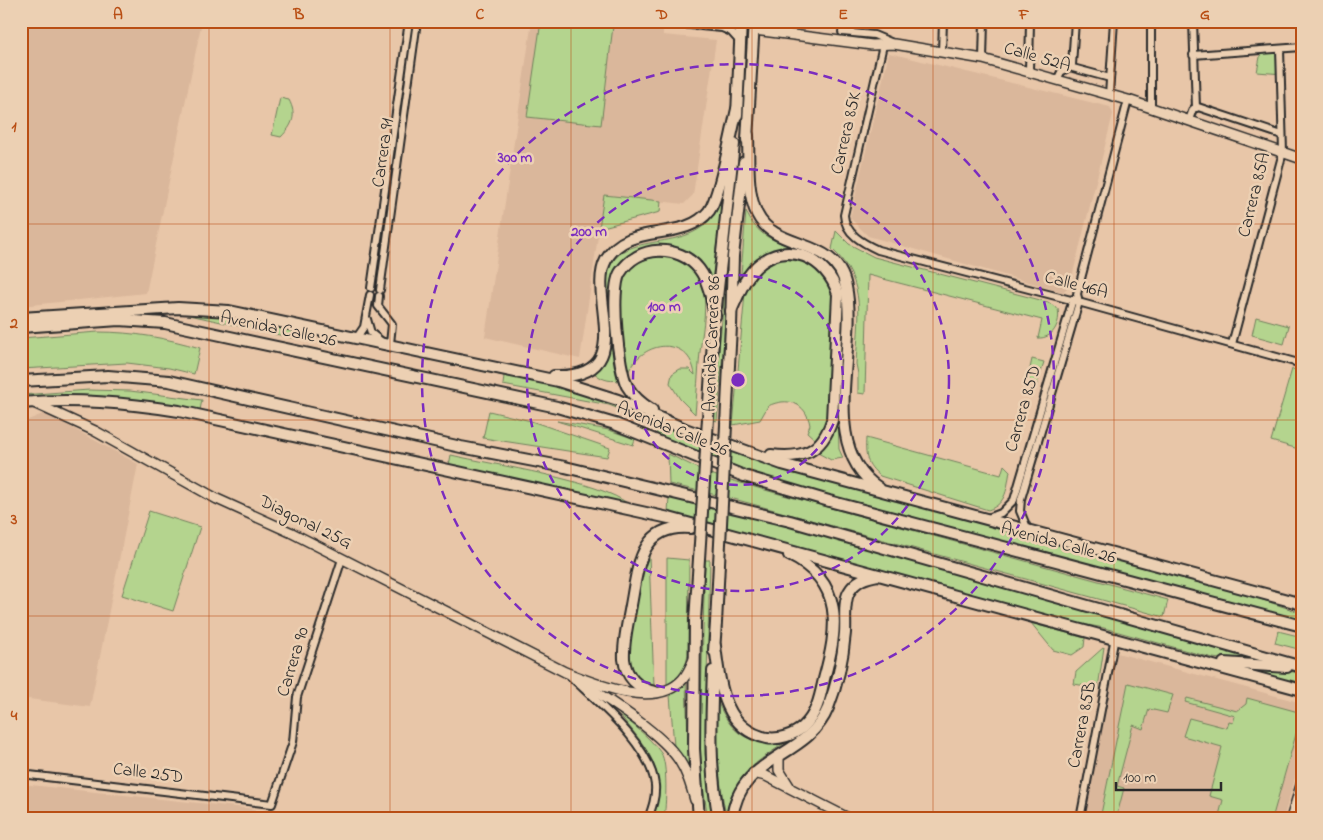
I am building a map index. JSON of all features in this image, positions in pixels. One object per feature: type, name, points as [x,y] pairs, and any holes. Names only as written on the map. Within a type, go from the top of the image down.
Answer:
[{"type":"main road","name":"Avenida Carrera 86","points":[[700,819],[694,750],[695,620],[714,321],[737,108],[741,21]]},
{"type":"main road","name":"Avenida Carrera 86","points":[[720,819],[713,790],[710,757],[733,256],[748,135],[754,26]]},
{"type":"main road","points":[[534,375],[578,374],[588,370],[597,361],[605,340],[606,319],[602,274],[606,261],[617,245],[624,241],[688,226],[708,211],[716,197],[737,108]]},
{"type":"main road","points":[[748,135],[750,184],[757,215],[770,229],[780,236],[823,252],[831,259],[844,277],[849,303],[845,434],[852,458],[859,468],[874,484],[886,492]]},
{"type":"main road","points":[[685,429],[641,402],[627,386],[620,356],[614,294],[620,272],[631,261],[652,251],[672,251],[685,256],[700,270],[708,286],[714,321]]},
{"type":"main road","points":[[731,311],[749,275],[762,262],[777,255],[795,254],[817,261],[832,277],[838,294],[832,420],[825,437],[815,448],[801,455],[783,456],[743,450]]},
{"type":"main road","name":"Avenida Calle 26","points":[[21,318],[204,308],[262,316],[534,375],[618,400],[685,429],[743,450],[886,492],[1302,604]]},
{"type":"main road","name":"Avenida Calle 26","points":[[21,327],[118,320],[165,323],[557,407],[621,426],[744,476],[829,501],[1302,626]]},
{"type":"main road","points":[[21,381],[108,376],[169,381],[461,447],[565,467],[790,521],[1302,668]]},
{"type":"main road","points":[[26,402],[104,401],[180,411],[634,509],[1115,637],[1302,690]]},
{"type":"main road","points":[[655,692],[640,686],[631,679],[625,667],[624,659],[639,562],[649,542],[662,532],[680,528],[711,530]]},
{"type":"main road","points":[[715,646],[722,694],[726,706],[740,724],[757,736],[770,738],[795,733],[811,717],[819,699],[835,632],[832,602],[827,588],[817,574],[800,561],[770,546]]},
{"type":"main road","points":[[732,819],[740,789],[753,773],[804,740],[821,722],[830,701],[843,649],[848,596],[859,581],[881,575]]},
{"type":"main road","points":[[1181,656],[1218,663],[1302,668]]},
{"type":"street","name":"Carrera 91","points":[[357,336],[363,329],[368,304],[409,21]]},
{"type":"street","name":"Carrera 91","points":[[378,306],[417,21]]},
{"type":"street","points":[[647,21],[722,28],[731,32],[740,43]]},
{"type":"street","points":[[942,52],[943,21]]},
{"type":"street","points":[[983,60],[984,21]]},
{"type":"street","points":[[1029,72],[1030,21]]},
{"type":"street","points":[[1057,80],[1061,72],[1069,67],[1073,61],[1075,21]]},
{"type":"street","points":[[1109,95],[1114,21]]},
{"type":"street","points":[[1151,21],[1151,108]]},
{"type":"street","points":[[1189,120],[1196,108],[1193,21]]},
{"type":"street","name":"Calle 52A","points":[[754,26],[872,46],[894,44],[983,60],[1128,100],[1302,159]]},
{"type":"street","points":[[842,32],[874,35],[894,44]]},
{"type":"street","name":"Carrera 85K","points":[[848,228],[844,215],[883,45]]},
{"type":"street","points":[[1194,55],[1302,47]]},
{"type":"street","name":"Carrera 85A","points":[[1232,344],[1283,152],[1280,49]]},
{"type":"street","points":[[1069,67],[1110,78]]},
{"type":"street","points":[[1079,302],[1077,294],[1128,100]]},
{"type":"street","points":[[1196,108],[1282,135]]},
{"type":"street","name":"Calle 46A","points":[[848,228],[861,241],[878,250],[1079,302],[1302,364]]},
{"type":"street","name":"Carrera 85D","points":[[985,518],[1001,514],[1011,506],[1014,500],[1071,300],[1077,294]]},
{"type":"street","name":"Carrera 85D","points":[[1028,530],[1020,511],[1021,499],[1079,302]]},
{"type":"street","points":[[366,315],[371,333],[386,343],[392,324],[378,306],[368,304]]},
{"type":"street","name":"Diagonal 25G","points":[[26,402],[95,431],[217,499],[290,532],[565,672],[616,691],[655,692],[675,686],[683,679],[694,659]]},
{"type":"street","name":"Carrera 90","points":[[272,804],[293,742],[297,697],[342,559]]},
{"type":"street","name":"Carrera 85B","points":[[1080,819],[1115,637]]},
{"type":"street","points":[[565,672],[622,727],[643,755],[655,783],[654,804],[648,819]]},
{"type":"street","name":"Diagonal 25G","points":[[565,672],[638,723],[670,750],[684,770],[698,806]]},
{"type":"street","points":[[779,756],[779,770],[791,788]]},
{"type":"street","points":[[753,773],[791,788],[832,815],[850,819]]},
{"type":"street","name":"Calle 25D","points":[[21,774],[272,804]]},
{"type":"street","points":[[1291,819],[1302,782]]},
{"type":"shaded area","points":[[21,21],[202,21],[146,293],[21,306]]},
{"type":"shaded area","points":[[532,21],[663,30],[663,35],[716,40],[693,195],[684,204],[604,195],[580,359],[485,337]]},
{"type":"shaded area","points":[[889,53],[1110,107],[1113,114],[1070,285],[1063,292],[868,236],[850,218]]},
{"type":"shaded area","points":[[45,413],[138,464],[90,707],[21,698],[21,423]]},
{"type":"shaded area","points":[[1117,653],[1302,703],[1302,755],[1283,819],[1084,819]]},
{"type":"shaded area","points":[[21,784],[255,809],[252,819],[21,819]]},
{"type":"green space","points":[[541,21],[613,26],[601,125],[527,117]]},
{"type":"green space","points":[[1283,51],[1283,74],[1257,72],[1261,52]]},
{"type":"green space","points":[[280,98],[289,100],[293,110],[291,124],[281,137],[272,135]]},
{"type":"green space","points":[[604,195],[661,201],[660,212],[599,228]]},
{"type":"green space","points":[[722,199],[712,282],[700,263],[653,248],[613,279],[608,299],[608,277],[613,261],[623,252],[637,246],[685,236],[699,229],[710,219]]},
{"type":"green space","points":[[746,211],[755,226],[766,236],[796,248],[779,250],[759,258],[741,274]]},
{"type":"green space","points":[[836,231],[849,244],[874,257],[1048,302],[1058,309],[1057,325],[1048,336],[1038,338],[1042,320],[868,275],[865,394],[858,393],[856,364],[858,302],[856,288],[851,275],[832,249]]},
{"type":"green space","points":[[657,257],[677,260],[690,267],[699,277],[703,290],[705,304],[704,320],[695,414],[680,399],[670,383],[672,374],[680,369],[689,369],[695,375],[691,362],[684,353],[675,348],[665,346],[654,348],[644,353],[628,373],[625,373],[618,321],[620,286],[627,273],[639,262]]},
{"type":"green space","points":[[782,259],[805,262],[820,269],[833,287],[830,416],[818,442],[807,432],[810,425],[804,411],[789,402],[775,403],[768,406],[760,420],[733,425],[745,293],[762,269]]},
{"type":"green space","points":[[727,271],[724,339],[717,421],[712,419]]},
{"type":"green space","points":[[167,310],[249,317],[558,384],[613,402],[688,435],[1098,555],[1239,592],[1302,613],[1302,621],[1079,561],[950,529],[730,467],[663,440],[649,424],[639,417],[609,405],[503,385],[504,376],[300,330],[298,339]]},
{"type":"green space","points":[[1256,317],[1289,326],[1284,344],[1252,335]]},
{"type":"green space","points":[[612,323],[619,380],[615,381],[605,379],[593,372],[605,356]]},
{"type":"green space","points":[[98,332],[150,336],[200,348],[194,374],[169,368],[127,363],[21,369],[21,338]]},
{"type":"green space","points":[[1032,359],[1044,362],[1035,390],[1028,378]]},
{"type":"green space","points":[[1292,369],[1302,371],[1302,450],[1271,441]]},
{"type":"green space","points":[[89,390],[130,391],[202,400],[200,410],[449,465],[451,455],[545,474],[595,488],[615,496],[630,505],[189,411],[21,398],[21,395]]},
{"type":"green space","points":[[489,411],[531,421],[610,448],[607,457],[483,438]]},
{"type":"green space","points":[[838,415],[839,449],[843,458],[831,460],[816,452],[831,436]]},
{"type":"green space","points":[[557,421],[609,430],[635,439],[633,445]]},
{"type":"green space","points":[[866,438],[1001,475],[1004,465],[1010,471],[1003,499],[999,504],[988,510],[880,476],[867,459]]},
{"type":"green space","points":[[668,454],[710,474],[1168,600],[1164,617],[734,499],[669,484]]},
{"type":"green space","points":[[669,496],[734,510],[1273,662],[1235,661],[1213,658],[1104,628],[1062,620],[668,513]]},
{"type":"green space","points":[[149,511],[200,527],[173,611],[122,595]]},
{"type":"green space","points":[[649,555],[654,686],[641,682],[633,673],[628,661],[626,648],[644,558]]},
{"type":"green space","points":[[667,558],[689,560],[688,655],[684,672],[667,686]]},
{"type":"green space","points":[[705,560],[710,560],[705,754],[714,819],[708,819],[701,773],[700,739]]},
{"type":"green space","points":[[1031,623],[1085,638],[1084,647],[1072,655],[1053,650]]},
{"type":"green space","points":[[1278,631],[1302,637],[1302,650],[1275,643]]},
{"type":"green space","points":[[1104,647],[1098,688],[1074,684],[1076,672]]},
{"type":"green space","points":[[1242,669],[1281,669],[1302,674],[1302,687]]},
{"type":"green space","points":[[686,682],[689,768],[674,746],[670,695]]},
{"type":"green space","points":[[1128,683],[1173,695],[1167,713],[1149,709],[1143,729],[1133,725],[1117,786],[1124,788],[1116,819],[1100,819]]},
{"type":"green space","points":[[716,698],[728,722],[743,736],[762,741],[788,741],[765,756],[741,779],[730,801],[726,816],[718,757]]},
{"type":"green space","points":[[1187,698],[1237,711],[1246,704],[1247,698],[1302,713],[1272,819],[1218,819],[1223,800],[1209,796],[1222,747],[1183,736],[1189,718],[1227,728],[1229,722],[1233,723],[1235,716],[1185,702]]},
{"type":"green space","points":[[615,709],[645,735],[661,753],[666,775],[664,819],[652,819],[659,786],[652,759]]}]
